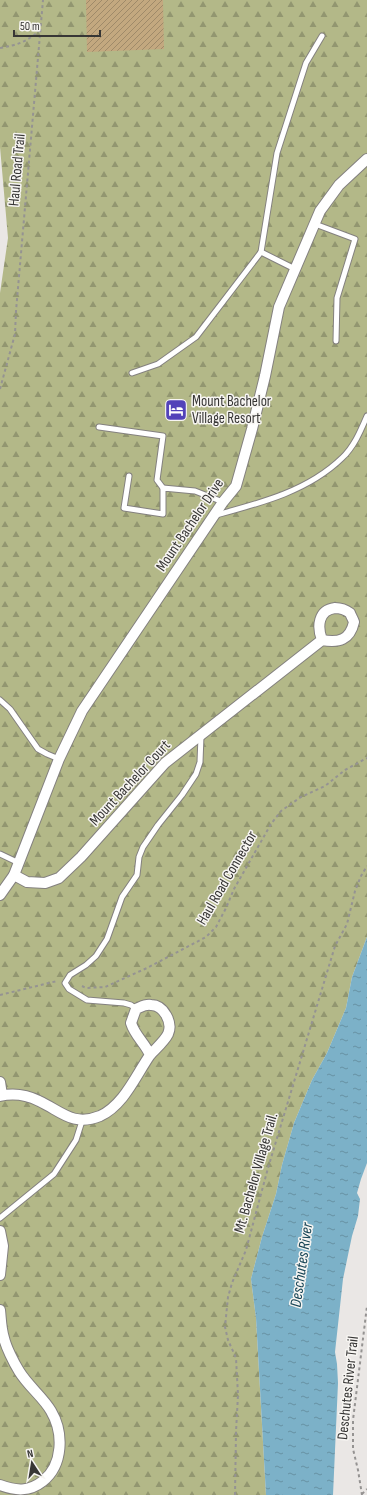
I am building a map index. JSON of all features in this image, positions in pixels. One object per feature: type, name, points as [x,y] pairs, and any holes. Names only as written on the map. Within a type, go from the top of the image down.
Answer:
[{"type":"street","name":"Mount Bachelor Drive","points":[[0,895],[14,875],[19,864],[59,759],[82,712],[216,515],[223,502],[236,486],[266,376],[279,306],[320,212],[339,185],[367,160]]},
{"type":"street","name":"Mount Bachelor Court","points":[[14,875],[27,882],[45,883],[59,878],[81,857],[165,763],[201,733],[322,640]]},
{"type":"street","points":[[0,1082],[1,1095],[20,1095],[32,1098],[38,1100],[60,1114],[82,1120],[94,1118],[109,1110],[124,1096],[150,1055],[168,1034],[169,1022],[165,1013],[159,1007],[152,1004],[136,1009],[131,1023],[133,1030],[146,1045],[150,1055]]},
{"type":"street","points":[[0,1231],[3,1246],[0,1275]]},
{"type":"street","points":[[0,1310],[4,1338],[18,1371],[51,1411],[58,1428],[60,1438],[59,1456],[48,1477],[35,1487],[23,1490],[5,1489]]},
{"type":"lane","points":[[132,373],[158,364],[196,338],[261,252],[277,152],[306,63],[322,36]]},
{"type":"lane","points":[[315,224],[355,239],[337,298],[336,341]]},
{"type":"lane","points":[[261,252],[295,268]]},
{"type":"lane","points":[[216,515],[258,504],[297,489],[322,475],[344,457],[361,432],[367,416]]},
{"type":"lane","points":[[99,427],[163,436],[157,480],[163,488],[163,514],[124,508],[128,476]]},
{"type":"lane","points":[[163,488],[195,491],[223,502]]},
{"type":"lane","points":[[0,700],[10,709],[38,748],[59,759]]},
{"type":"lane","points":[[136,1009],[131,1005],[124,1003],[87,1000],[69,989],[66,986],[66,980],[74,971],[86,965],[96,956],[108,939],[122,897],[137,875],[139,857],[143,847],[158,825],[182,796],[196,774],[200,762],[201,733]]},
{"type":"lane","points":[[0,854],[19,864]]},
{"type":"lane","points":[[0,1218],[54,1174],[76,1140],[82,1120]]},
{"type":"path","name":"Haul Road Trail","points":[[0,389],[15,334],[43,0]]},
{"type":"path","points":[[0,48],[16,45],[31,38],[41,29]]},
{"type":"path","name":"Haul Road Connector","points":[[66,980],[86,988],[105,987],[147,968],[206,937],[216,927],[234,889],[271,824],[281,811],[301,797],[325,786],[345,770],[367,758]]},
{"type":"path","name":"Mt. Bachelor Village Trail.","points":[[235,1495],[238,1395],[236,1358],[228,1340],[225,1327],[228,1297],[232,1283],[246,1250],[268,1168],[335,946],[347,924],[360,876],[367,866]]},
{"type":"path","points":[[0,995],[46,983],[66,980]]},
{"type":"path","name":"Deschutes River Trail","points":[[362,1494],[353,1449],[353,1420],[367,1306]]},
{"type":"path","points":[[362,1494],[367,1489]]},
{"type":"green space","points":[[0,0],[367,0],[367,937],[352,977],[346,1008],[327,1053],[312,1080],[294,1123],[282,1165],[276,1194],[262,1237],[251,1279],[256,1318],[266,1495],[0,1495],[0,293],[8,238],[0,147]]},
{"type":"water","name":"Deschutes River","points":[[367,937],[367,1163],[357,1193],[360,1199],[358,1216],[352,1236],[343,1279],[335,1352],[338,1383],[333,1495],[266,1495],[256,1318],[251,1279],[262,1237],[276,1194],[282,1165],[294,1123],[312,1080],[327,1053],[346,1008],[352,977]]},
{"type":"building","points":[[86,0],[163,0],[164,49],[87,52]]},
{"type":"place","name":"Mount Bachelor Village Resort","points":[[176,410]]}]
